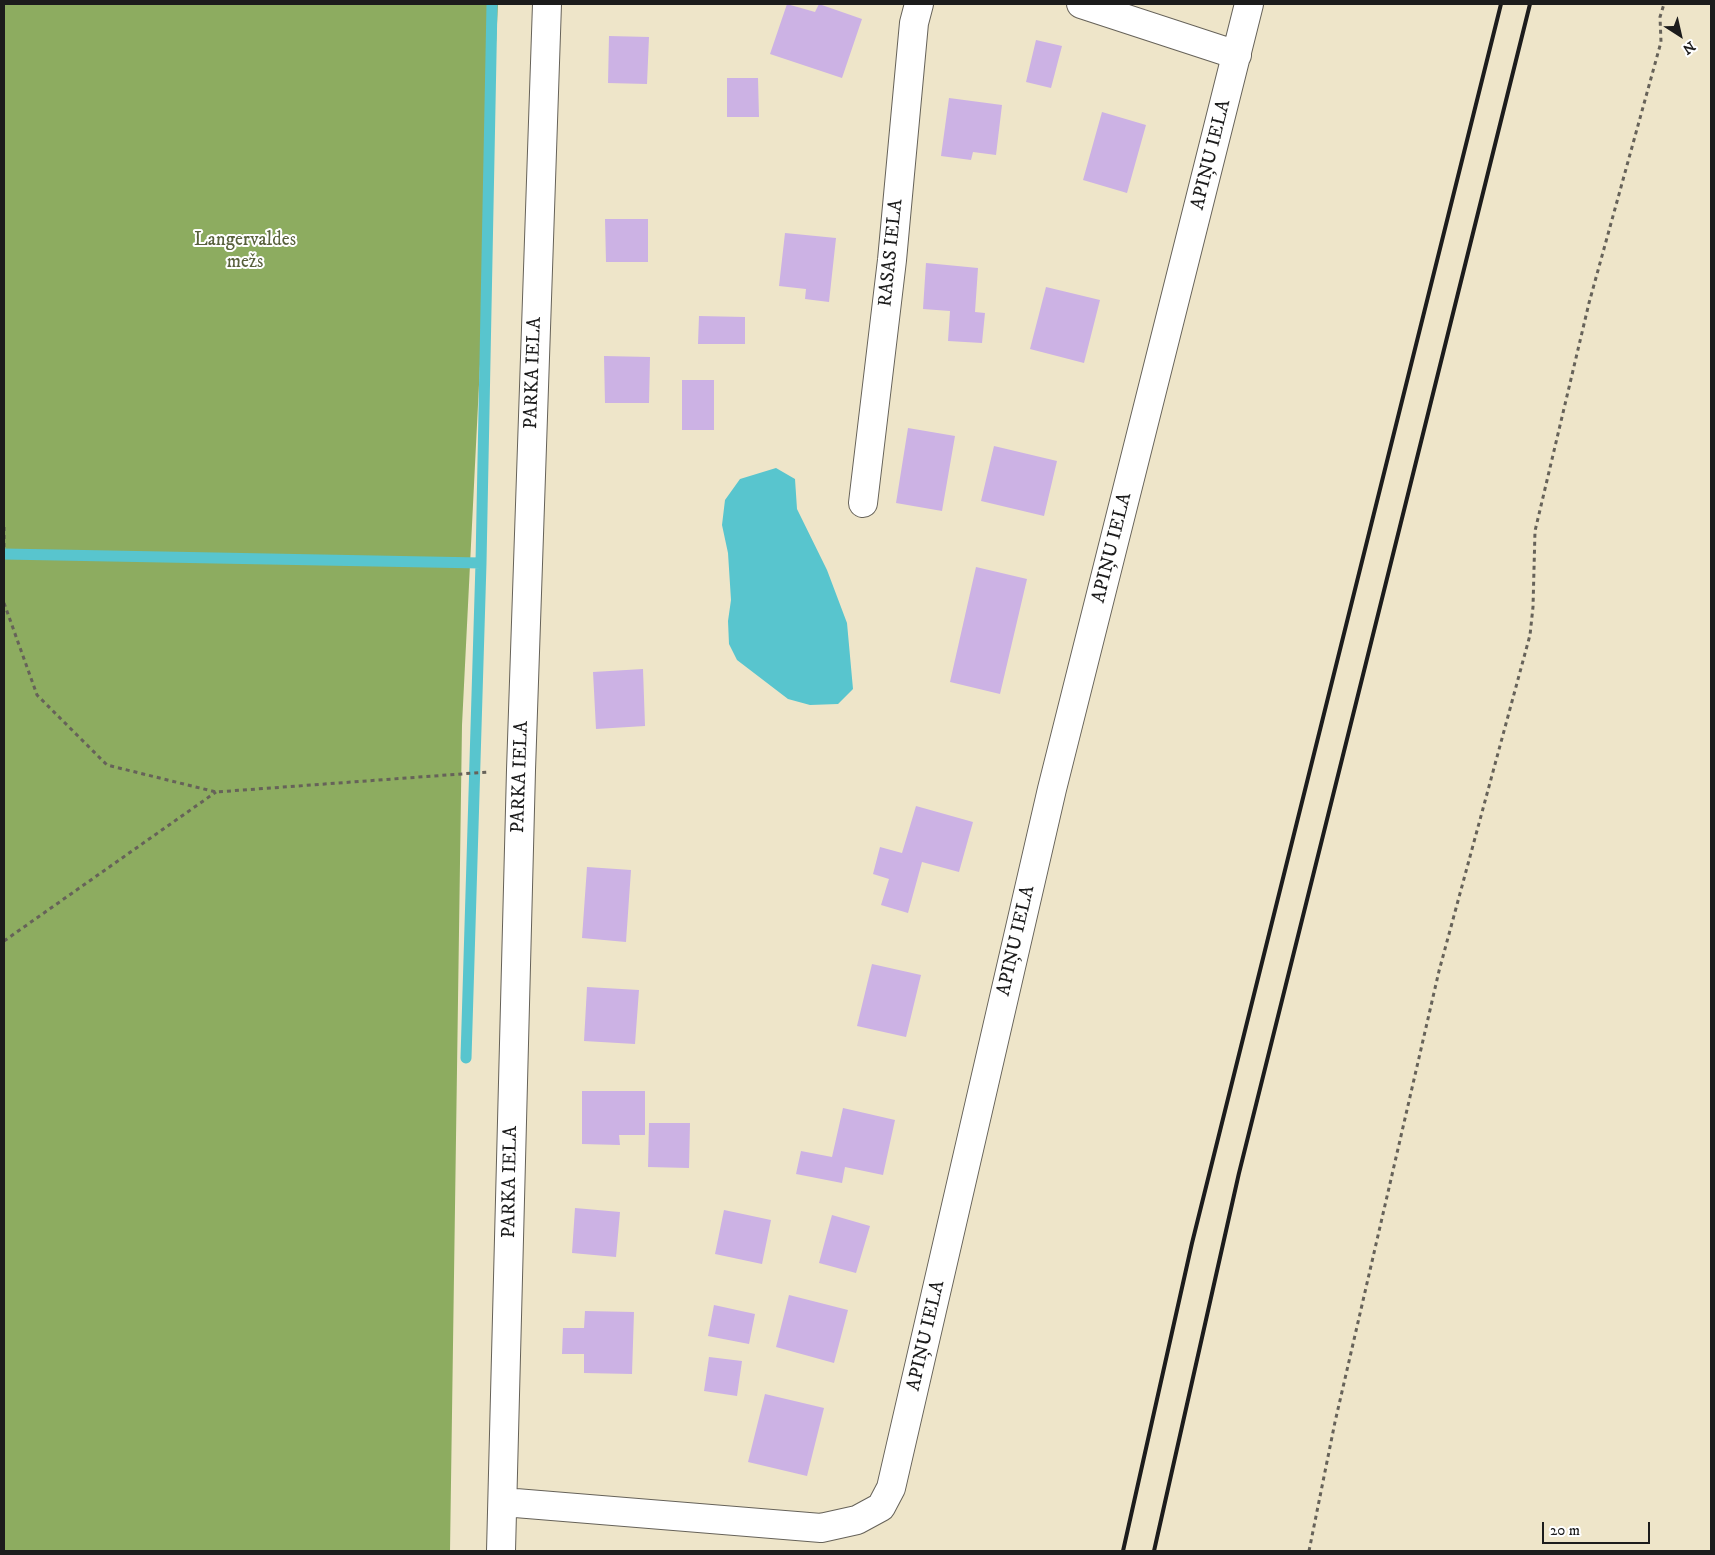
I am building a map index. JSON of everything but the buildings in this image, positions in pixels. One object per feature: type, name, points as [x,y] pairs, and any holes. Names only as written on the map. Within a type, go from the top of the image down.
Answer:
[{"type":"street","name":"PARKA IELA","points":[[501,1551],[521,760],[546,4]]},
{"type":"street","name":"RASAS IELA","points":[[863,503],[892,260],[914,23],[919,4]]},
{"type":"street","points":[[1082,4],[1237,54]]},
{"type":"street","name":"APIŅU IELA","points":[[503,1502],[821,1528],[857,1520],[881,1507],[891,1488],[1052,789],[1249,4]]},
{"type":"path","points":[[1309,1551],[1339,1403],[1437,981],[1530,635],[1533,607],[1535,531],[1589,303],[1661,42],[1660,17],[1664,4]]},
{"type":"path","points":[[4,529],[4,548]]},
{"type":"path","points":[[4,603],[37,695],[107,765],[216,792],[490,772]]},
{"type":"path","points":[[4,940],[216,792]]},
{"type":"green space","name":"Langervaldes mežs","points":[[4,4],[498,4],[462,725],[450,1551],[4,1551]]},
{"type":"water","points":[[776,468],[795,479],[797,509],[827,570],[847,623],[853,689],[838,704],[810,705],[788,699],[737,660],[729,644],[728,621],[731,600],[728,553],[722,525],[725,500],[740,479]]},
{"type":"waterway","points":[[466,1058],[481,563],[492,4]]},
{"type":"waterway","points":[[4,554],[481,563]]},
{"type":"railway","points":[[1123,1551],[1192,1243],[1501,4]]},
{"type":"railway","points":[[1154,1551],[1239,1173],[1530,4]]}]
